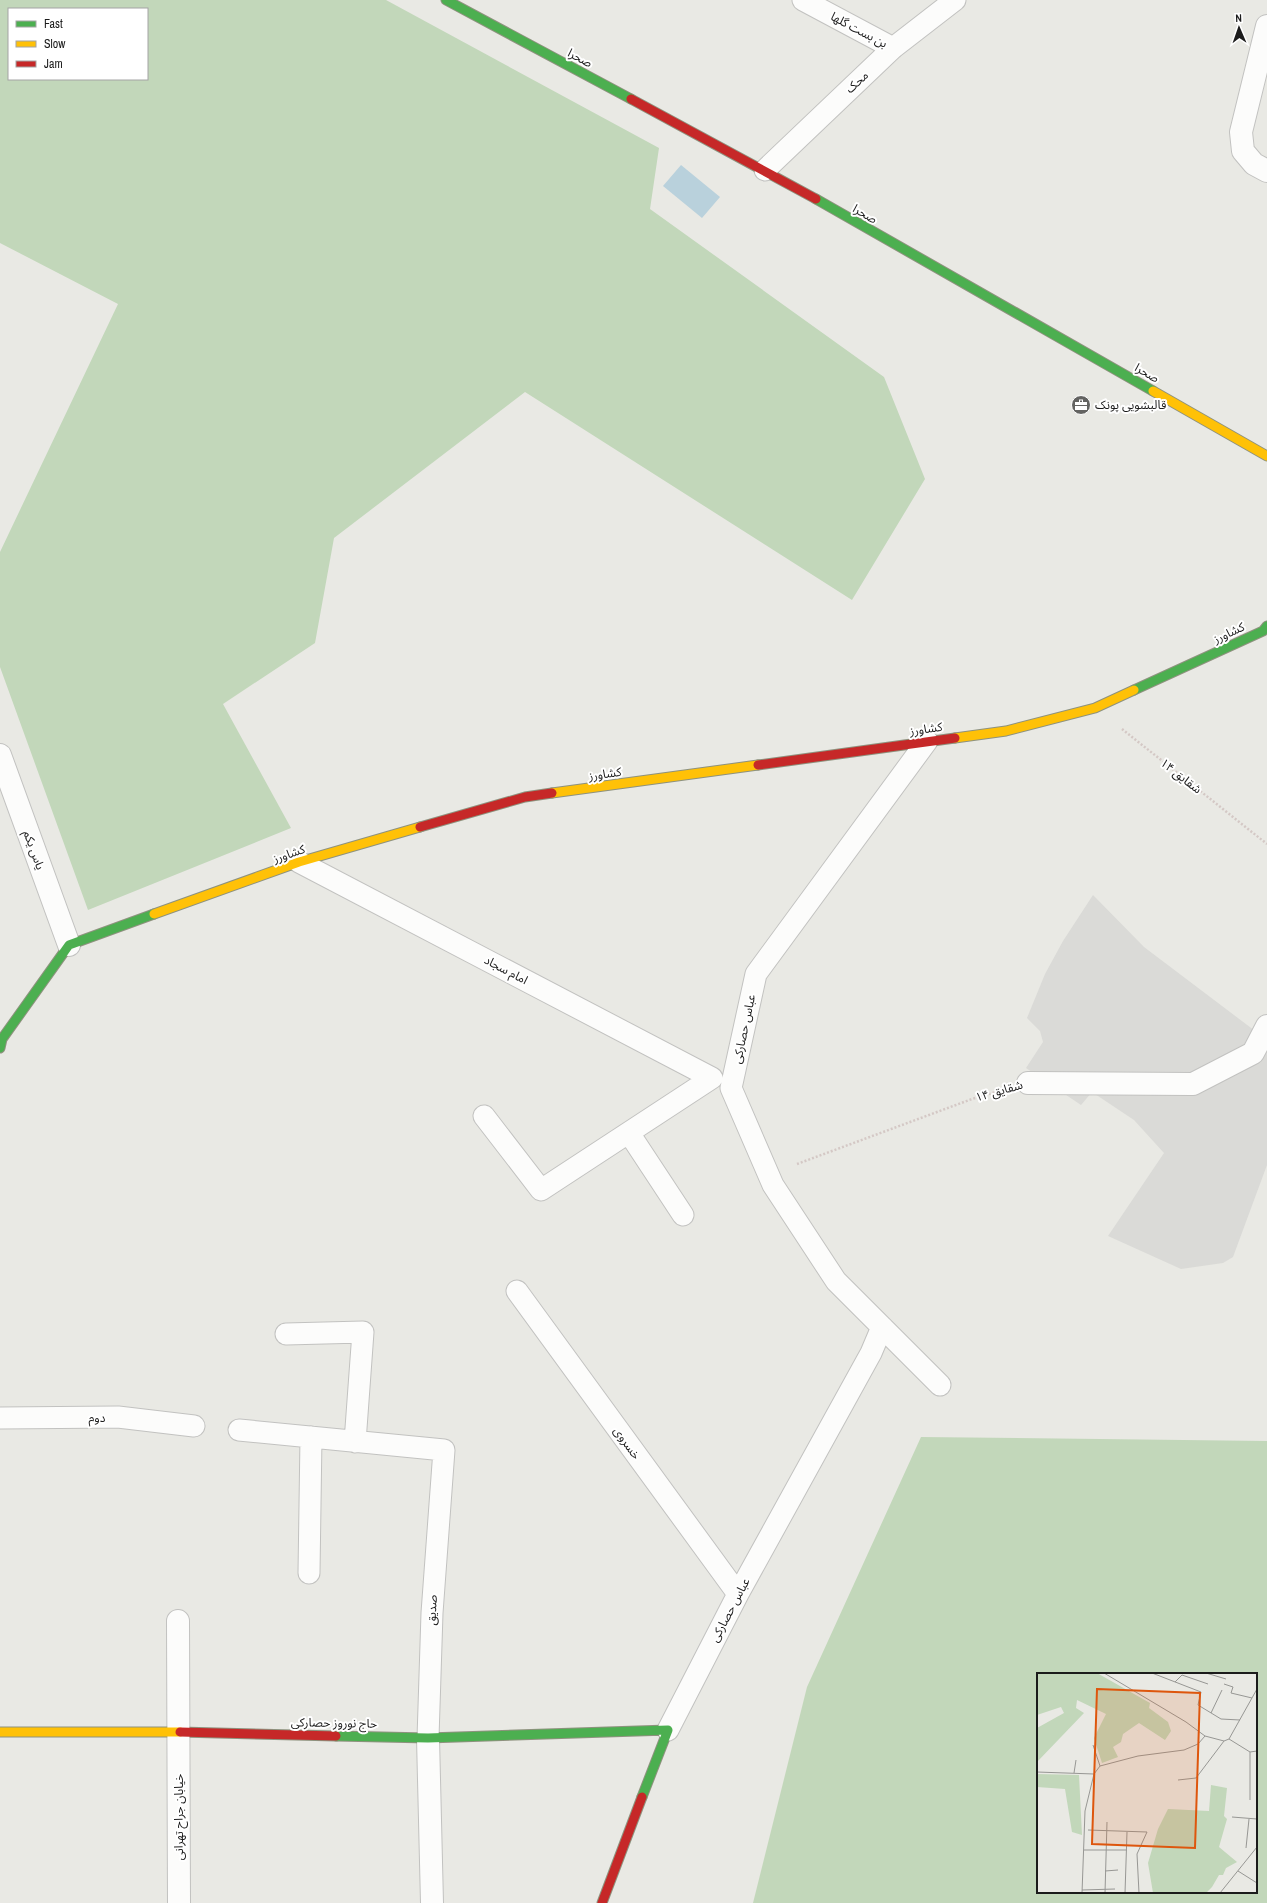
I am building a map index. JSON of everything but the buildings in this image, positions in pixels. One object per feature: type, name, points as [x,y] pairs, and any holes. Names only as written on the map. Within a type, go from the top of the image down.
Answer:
[{"type":"street","name":"صحرا","points":[[446,0],[765,170],[1267,456]]},
{"type":"street","points":[[1267,26],[1241,132],[1242,151],[1254,164],[1267,171]]},
{"type":"street","name":"کشاورز","points":[[69,945],[299,862],[526,797],[1006,731],[1095,708],[1263,631],[1267,626]]},
{"type":"street","name":"یاس یکم","points":[[0,754],[69,945]]},
{"type":"street","points":[[1,1042],[69,945]]},
{"type":"street","name":"شقایق ۱۴","points":[[1028,1083],[1194,1084],[1254,1053],[1267,1026]]},
{"type":"street","name":"خیابان جراح تهرانی","points":[[178,1621],[179,1903]]},
{"type":"street","name":"حاج نوروز حصارکی","points":[[0,1732],[178,1732],[428,1738],[668,1730]]},
{"type":"street","name":"عباس حصارکی","points":[[602,1903],[668,1730]]},
{"type":"street","name":"صدیق","points":[[428,1738],[432,1903]]},
{"type":"lane","name":"بن بست گلها","points":[[803,0],[893,48]]},
{"type":"lane","name":"محک","points":[[765,170],[893,48],[955,0]]},
{"type":"lane","name":"عباس حصارکی","points":[[927,741],[756,974],[731,1088],[773,1185],[836,1281],[940,1385]]},
{"type":"lane","name":"امام سجاد","points":[[299,862],[712,1078],[629,1133]]},
{"type":"lane","points":[[484,1116],[541,1190],[629,1133],[683,1215]]},
{"type":"lane","name":"خسروی","points":[[517,1291],[738,1594]]},
{"type":"lane","name":"عباس حصارکی","points":[[668,1730],[738,1594],[871,1353],[882,1327]]},
{"type":"lane","points":[[286,1334],[363,1332],[355,1442]]},
{"type":"lane","name":"دوم","points":[[0,1418],[118,1418],[194,1426]]},
{"type":"lane","name":"صدیق","points":[[239,1430],[444,1450],[432,1614],[428,1738]]},
{"type":"lane","points":[[309,1573],[311,1437]]},
{"type":"path","name":"شقایق ۱۴","points":[[1095,708],[1267,844]]},
{"type":"path","name":"شقایق ۱۴","points":[[769,1177],[821,1154],[972,1099],[1028,1083]]},
{"type":"green space","points":[[0,0],[386,0],[659,148],[650,209],[884,377],[925,479],[852,600],[525,392],[334,538],[315,643],[223,704],[291,828],[88,910],[0,667],[0,552],[118,304],[0,243]]},
{"type":"green space","points":[[921,1437],[1267,1441],[1267,1903],[753,1903],[807,1687]]},
{"type":"shaded area","points":[[1093,895],[1144,947],[1267,1040],[1267,1165],[1233,1257],[1223,1263],[1181,1269],[1108,1236],[1164,1153],[1134,1120],[1092,1092],[1081,1105],[1026,1068],[1043,1042],[1040,1031],[1027,1018],[1045,974],[1063,941]]},
{"type":"water","points":[[681,165],[720,197],[702,218],[663,186]]},
{"type":"traffic: fast","points":[[446,0],[631,99]]},
{"type":"traffic: fast","points":[[816,199],[1153,391]]},
{"type":"traffic: fast","points":[[1134,690],[1263,631],[1267,626]]},
{"type":"traffic: fast","points":[[0,1048],[2,1039],[69,945],[154,914]]},
{"type":"traffic: fast","points":[[336,1736],[428,1738],[668,1730],[642,1797]]},
{"type":"traffic: slow","points":[[1153,391],[1267,456]]},
{"type":"traffic: slow","points":[[955,738],[1006,731],[1095,708],[1134,690]]},
{"type":"traffic: slow","points":[[552,793],[758,765]]},
{"type":"traffic: slow","points":[[154,914],[299,862],[420,827]]},
{"type":"traffic: slow","points":[[0,1732],[180,1732]]},
{"type":"traffic: jam","points":[[631,99],[816,199]]},
{"type":"traffic: jam","points":[[758,765],[955,738]]},
{"type":"traffic: jam","points":[[420,827],[525,797],[552,793]]},
{"type":"traffic: jam","points":[[180,1732],[336,1736]]},
{"type":"traffic: jam","points":[[602,1903],[642,1797]]},
{"type":"place","name":"قالبشویی پونک","points":[[1081,405]]}]
